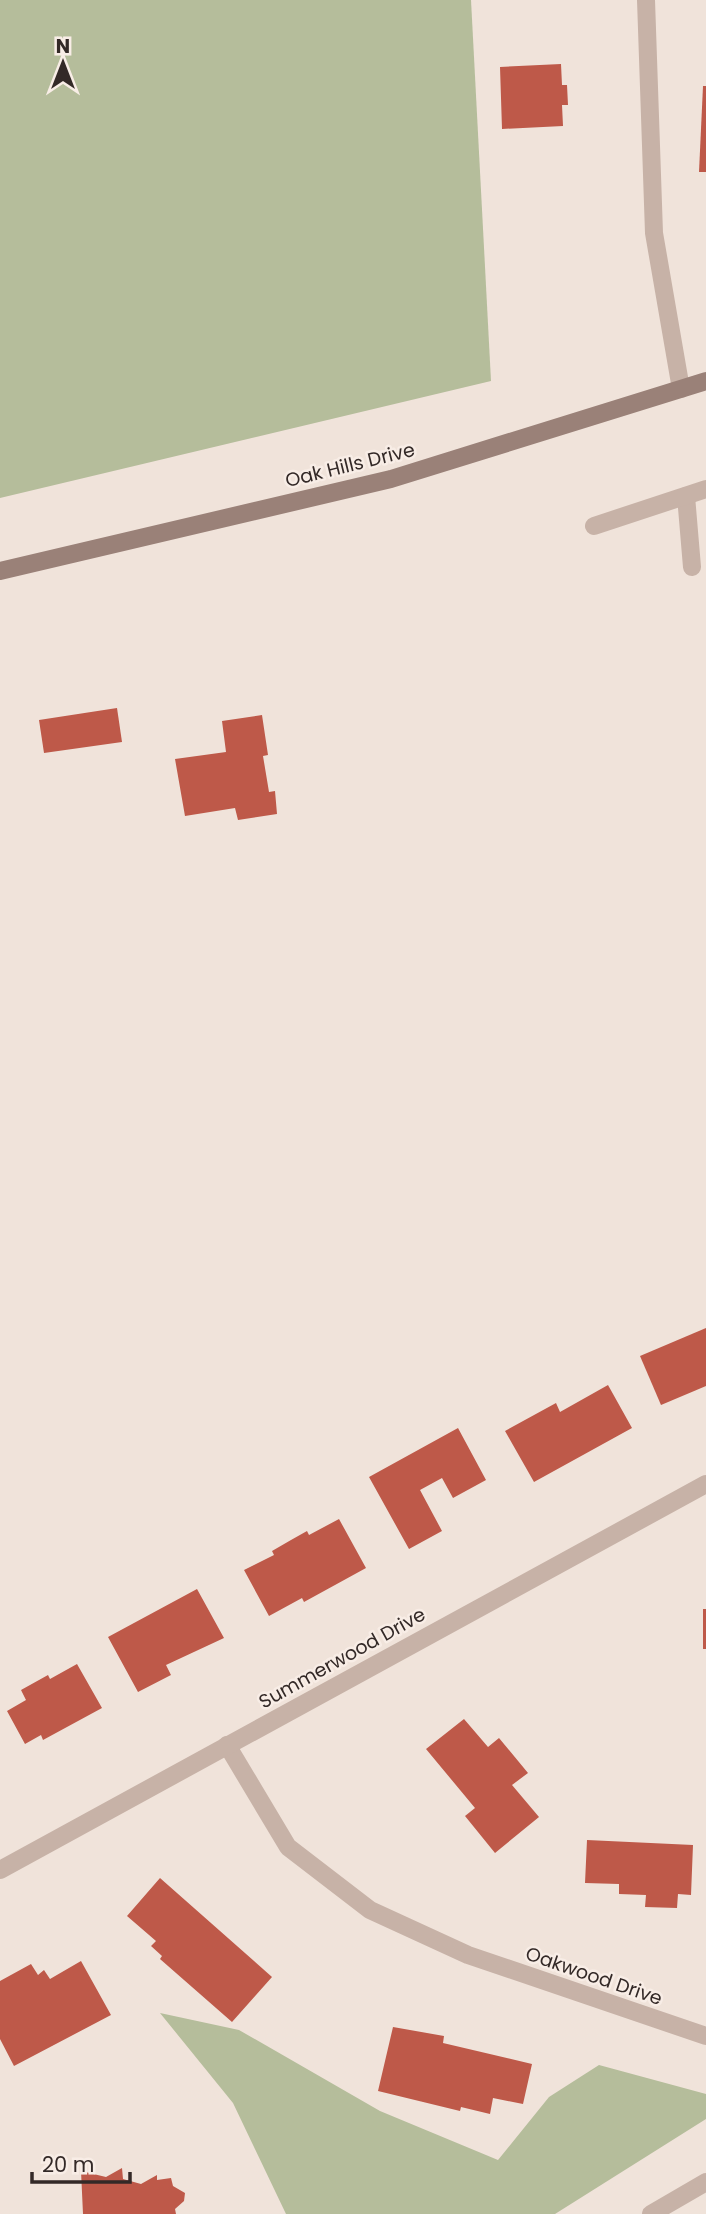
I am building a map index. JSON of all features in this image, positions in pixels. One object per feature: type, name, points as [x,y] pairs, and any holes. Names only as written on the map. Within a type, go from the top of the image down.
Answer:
[{"type":"main road","name":"Oak Hills Drive","points":[[0,571],[391,479],[706,381]]},
{"type":"street","points":[[646,0],[654,233],[681,388]]},
{"type":"street","points":[[594,526],[706,489]]},
{"type":"street","points":[[686,496],[692,567]]},
{"type":"street","name":"Summerwood Drive","points":[[0,1870],[706,1484]]},
{"type":"street","name":"Oakwood Drive","points":[[227,1745],[288,1847],[370,1910],[467,1955],[706,2036]]},
{"type":"street","points":[[651,2214],[706,2182]]},
{"type":"green space","points":[[0,0],[471,0],[491,381],[0,498]]},
{"type":"green space","points":[[160,2013],[239,2030],[380,2111],[498,2160],[549,2097],[599,2065],[706,2094],[706,2119],[555,2214],[286,2214],[233,2103]]},
{"type":"building","points":[[561,64],[562,85],[567,85],[568,105],[562,105],[563,126],[502,129],[500,67]]},
{"type":"building","points":[[703,86],[706,86],[706,172],[699,172]]},
{"type":"building","points":[[117,708],[122,742],[44,753],[39,720]]},
{"type":"building","points":[[262,715],[268,755],[263,756],[269,792],[275,791],[277,814],[238,820],[235,808],[185,816],[175,759],[226,752],[222,721]]},
{"type":"building","points":[[706,1328],[706,1386],[661,1405],[640,1356]]},
{"type":"building","points":[[608,1385],[632,1428],[534,1482],[505,1431],[556,1403],[560,1412]]},
{"type":"building","points":[[458,1428],[486,1480],[453,1498],[442,1478],[420,1490],[442,1531],[409,1549],[369,1477]]},
{"type":"building","points":[[339,1519],[366,1568],[304,1602],[302,1598],[269,1616],[244,1570],[274,1555],[272,1551],[307,1531],[309,1535]]},
{"type":"building","points":[[197,1589],[224,1638],[166,1665],[171,1675],[138,1692],[108,1637]]},
{"type":"building","points":[[703,1609],[706,1609],[706,1649],[703,1649]]},
{"type":"building","points":[[77,1664],[102,1708],[43,1740],[41,1735],[25,1744],[7,1711],[26,1700],[21,1690],[48,1675],[50,1679]]},
{"type":"building","points":[[464,1719],[488,1747],[499,1738],[528,1773],[512,1785],[539,1817],[495,1853],[465,1816],[475,1808],[426,1749]]},
{"type":"building","points":[[587,1840],[693,1845],[691,1895],[678,1894],[677,1908],[645,1907],[646,1895],[619,1894],[619,1884],[585,1883]]},
{"type":"building","points":[[160,1878],[272,1977],[232,2022],[160,1959],[162,1956],[151,1946],[156,1941],[127,1916]]},
{"type":"building","points":[[81,1961],[111,2015],[14,2066],[0,2039],[0,1981],[31,1964],[38,1975],[44,1970],[50,1979]]},
{"type":"building","points":[[393,2027],[444,2036],[443,2043],[532,2064],[523,2104],[493,2098],[490,2114],[461,2107],[460,2111],[378,2091]]},
{"type":"building","points":[[122,2168],[123,2179],[141,2184],[157,2175],[157,2180],[171,2178],[173,2186],[185,2193],[184,2201],[175,2209],[176,2214],[83,2214],[81,2171],[106,2177]]}]
